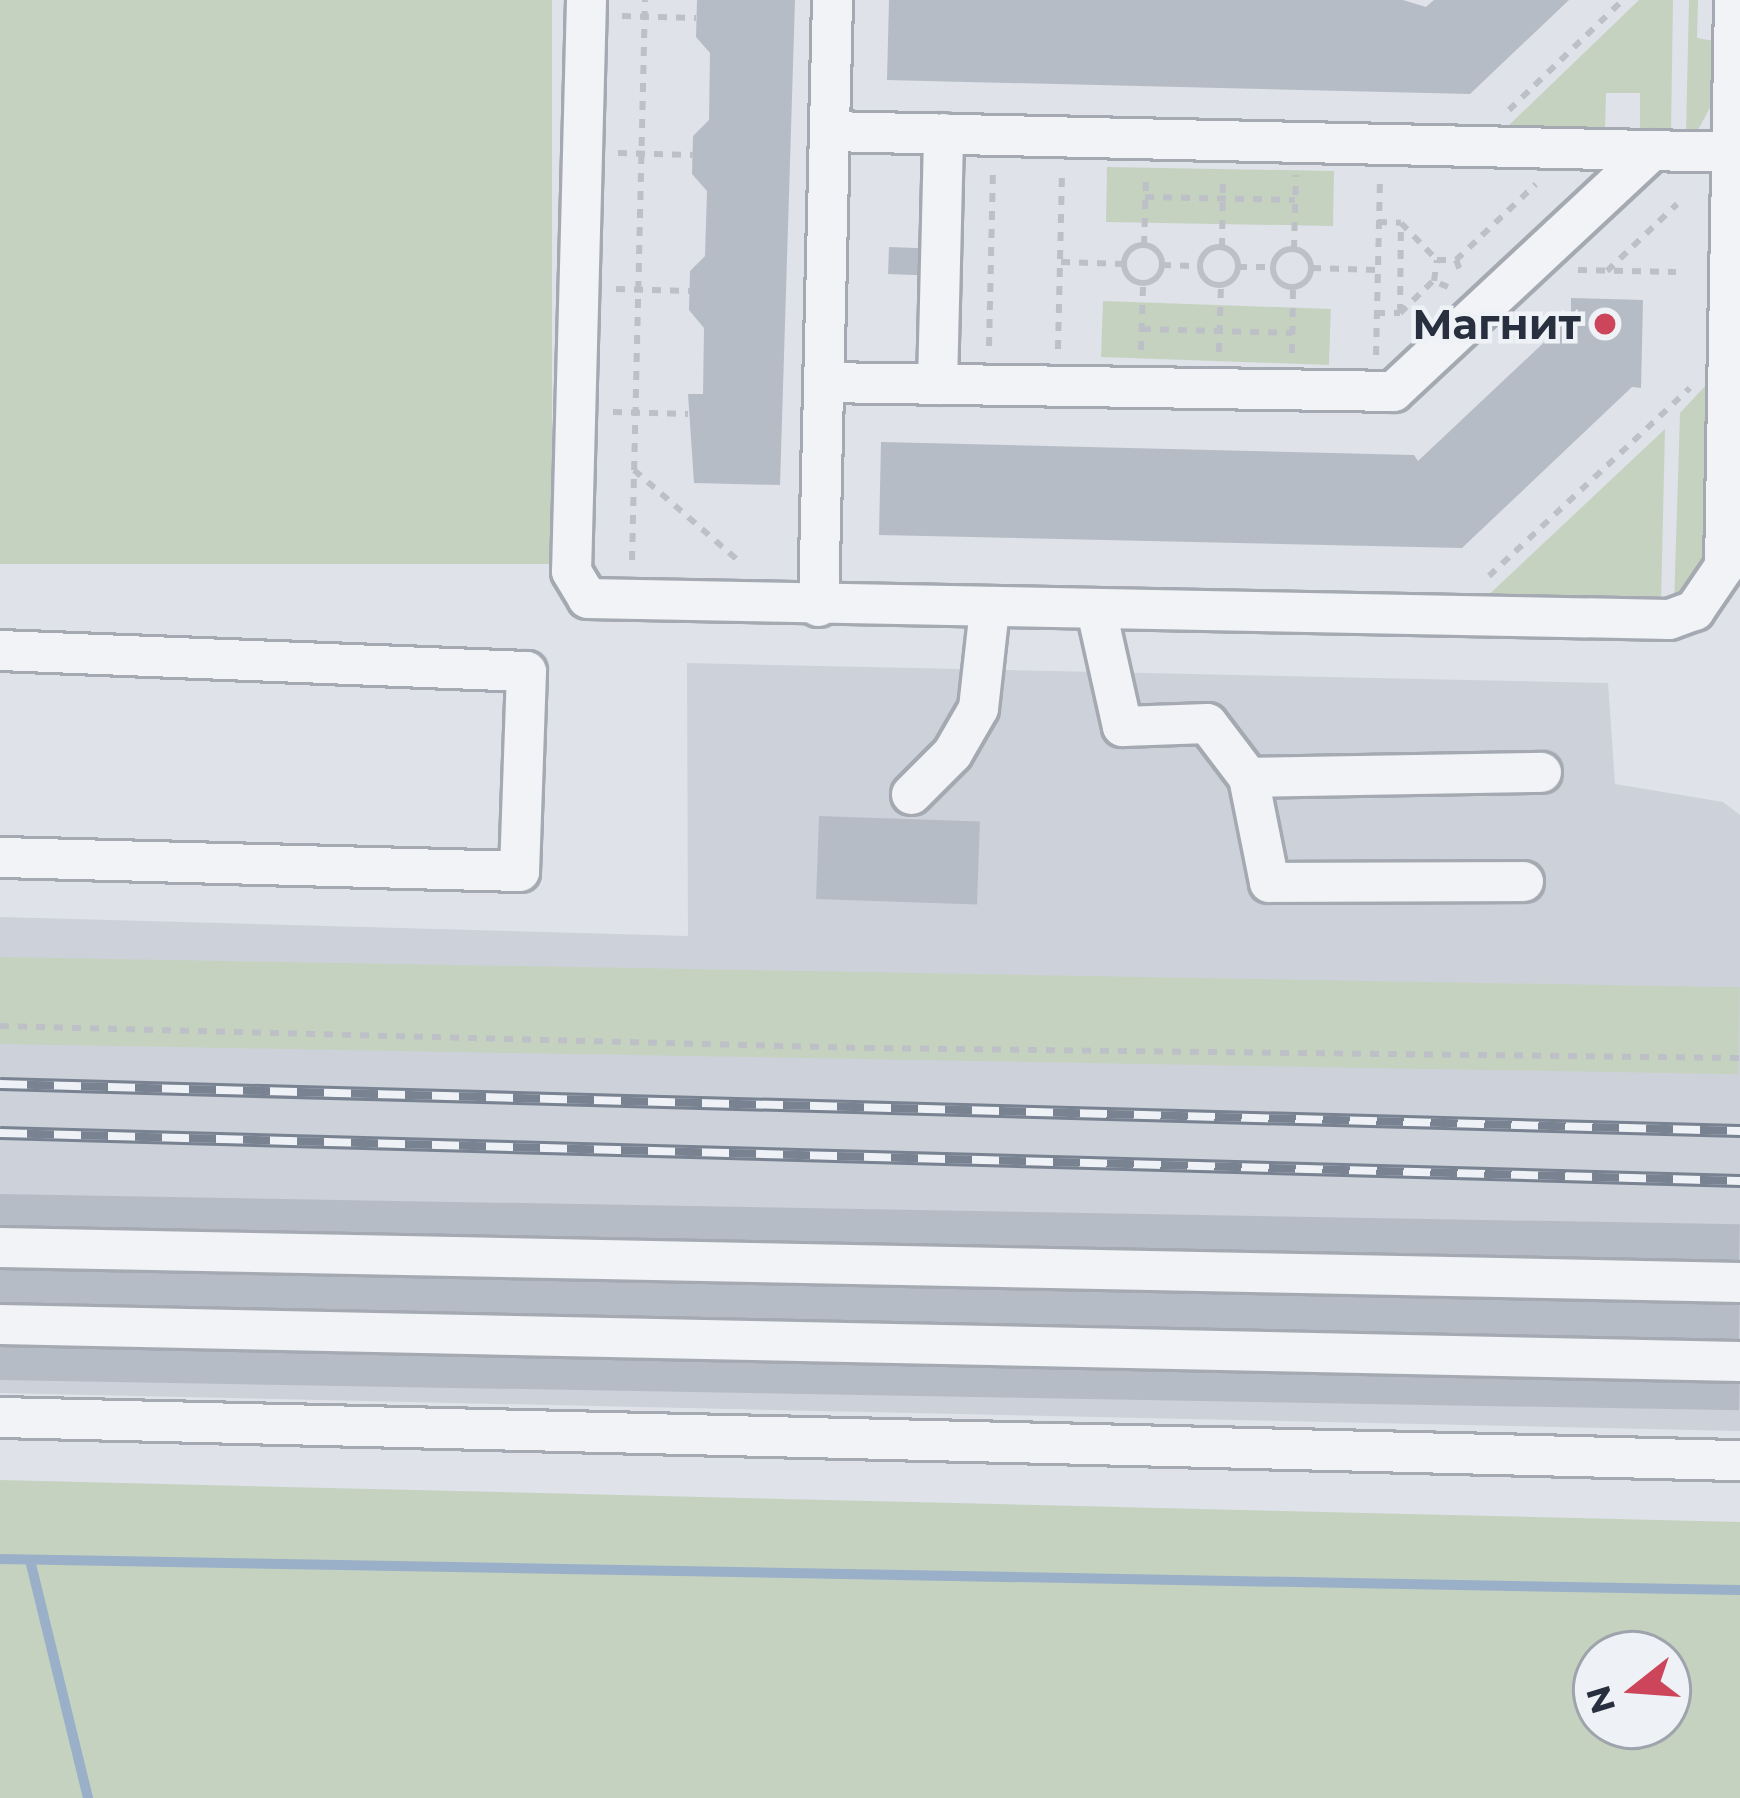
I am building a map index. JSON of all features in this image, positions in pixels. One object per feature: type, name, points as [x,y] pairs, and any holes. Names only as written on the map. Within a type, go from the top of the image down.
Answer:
[{"type":"street","points":[[804,606],[823,382],[832,0]]},
{"type":"street","points":[[586,8],[575,586],[603,603],[1669,619],[1694,610],[1724,566],[1734,0]]},
{"type":"street","points":[[829,131],[1731,152]]},
{"type":"street","points":[[937,384],[943,133]]},
{"type":"street","points":[[823,382],[1375,395],[1410,380],[1651,150]]},
{"type":"street","points":[[911,794],[952,753],[977,708],[989,608]]},
{"type":"street","points":[[1096,610],[1122,726],[1207,724],[1248,777],[1269,882],[1523,881]]},
{"type":"street","points":[[0,650],[526,671],[518,872],[0,856]]},
{"type":"street","points":[[1248,777],[1541,772]]},
{"type":"street","points":[[0,1247],[1740,1282]]},
{"type":"street","points":[[0,1324],[1740,1361]]},
{"type":"street","points":[[0,1417],[1740,1460]]},
{"type":"path","points":[[631,603],[645,0]]},
{"type":"path","points":[[1472,146],[1623,0]]},
{"type":"path","points":[[586,8],[696,18]]},
{"type":"path","points":[[988,386],[994,135]]},
{"type":"path","points":[[1058,387],[1063,136]]},
{"type":"path","points":[[1147,138],[1144,245],[1162,265],[1200,266],[1220,285]]},
{"type":"path","points":[[1224,140],[1222,247],[1238,267]]},
{"type":"path","points":[[1296,142],[1294,249],[1312,268],[1377,270]]},
{"type":"path","points":[[1375,395],[1380,144]]},
{"type":"path","points":[[1378,222],[1401,223],[1437,260],[1456,260],[1573,149]]},
{"type":"path","points":[[582,152],[693,155]]},
{"type":"path","points":[[1145,197],[1295,200]]},
{"type":"path","points":[[1607,271],[1677,204]]},
{"type":"path","points":[[1400,313],[1401,223]]},
{"type":"path","points":[[1124,264],[1144,245]]},
{"type":"path","points":[[1200,266],[1222,247]]},
{"type":"path","points":[[1218,391],[1220,285],[1238,267],[1274,267],[1294,249]]},
{"type":"path","points":[[1376,313],[1400,313],[1434,281],[1437,260]]},
{"type":"path","points":[[1434,281],[1458,283],[1456,260]]},
{"type":"path","points":[[1060,262],[1124,264],[1143,284]]},
{"type":"path","points":[[1141,389],[1143,284],[1162,265]]},
{"type":"path","points":[[1274,267],[1293,287]]},
{"type":"path","points":[[1291,393],[1293,287],[1312,268]]},
{"type":"path","points":[[1527,269],[1676,272]]},
{"type":"path","points":[[579,288],[690,291]]},
{"type":"path","points":[[1142,329],[1292,333]]},
{"type":"path","points":[[1448,615],[1728,353]]},
{"type":"path","points":[[576,411],[688,414]]},
{"type":"path","points":[[634,470],[804,606]]},
{"type":"path","points":[[0,1026],[866,1048],[1740,1058]]},
{"type":"shaded area","points":[[687,663],[1608,683],[1615,784],[1723,802],[1740,815],[1740,1431],[0,1393],[0,917],[688,936]]},
{"type":"green space","points":[[0,0],[552,0],[552,564],[0,564]]},
{"type":"green space","points":[[1639,0],[1673,0],[1671,132],[1640,131],[1640,93],[1606,93],[1605,130],[1506,128]]},
{"type":"green space","points":[[1689,0],[1698,0],[1697,38],[1714,41],[1712,104],[1698,130],[1686,132]]},
{"type":"green space","points":[[1107,167],[1334,171],[1333,226],[1106,222]]},
{"type":"green space","points":[[1103,301],[1331,309],[1329,365],[1101,357]]},
{"type":"green space","points":[[1707,384],[1702,569],[1674,605],[1680,413]]},
{"type":"green space","points":[[1665,429],[1661,604],[1481,602]]},
{"type":"green space","points":[[0,957],[1740,987],[1738,1074],[0,1044]]},
{"type":"green space","points":[[0,1480],[1740,1522],[1740,1798],[0,1798]]},
{"type":"building","points":[[697,0],[795,0],[780,485],[694,483],[688,394],[703,394],[704,328],[689,310],[690,271],[705,256],[707,191],[692,174],[693,136],[709,120],[710,53],[696,37]]},
{"type":"building","points":[[889,0],[1403,0],[1426,7],[1434,0],[1569,0],[1470,94],[887,80]]},
{"type":"building","points":[[889,247],[923,248],[922,275],[888,274]]},
{"type":"building","points":[[1571,298],[1643,300],[1641,388],[1632,387],[1462,548],[879,535],[881,442],[1414,455],[1418,461],[1571,317]]},
{"type":"building","points":[[819,816],[980,822],[977,905],[816,899]]},
{"type":"building","points":[[0,1194],[1740,1224],[1739,1260],[0,1230]]},
{"type":"building","points":[[0,1267],[1740,1297],[1739,1345],[0,1315]]},
{"type":"building","points":[[0,1341],[1740,1371],[1739,1410],[0,1380]]},
{"type":"waterway","points":[[0,1559],[1740,1590]]},
{"type":"waterway","points":[[30,1560],[88,1798]]},
{"type":"railway","points":[[0,1084],[1740,1131]]},
{"type":"railway","points":[[0,1133],[1740,1181]]},
{"type":"place","name":"Магнит","points":[[1605,324]]}]
